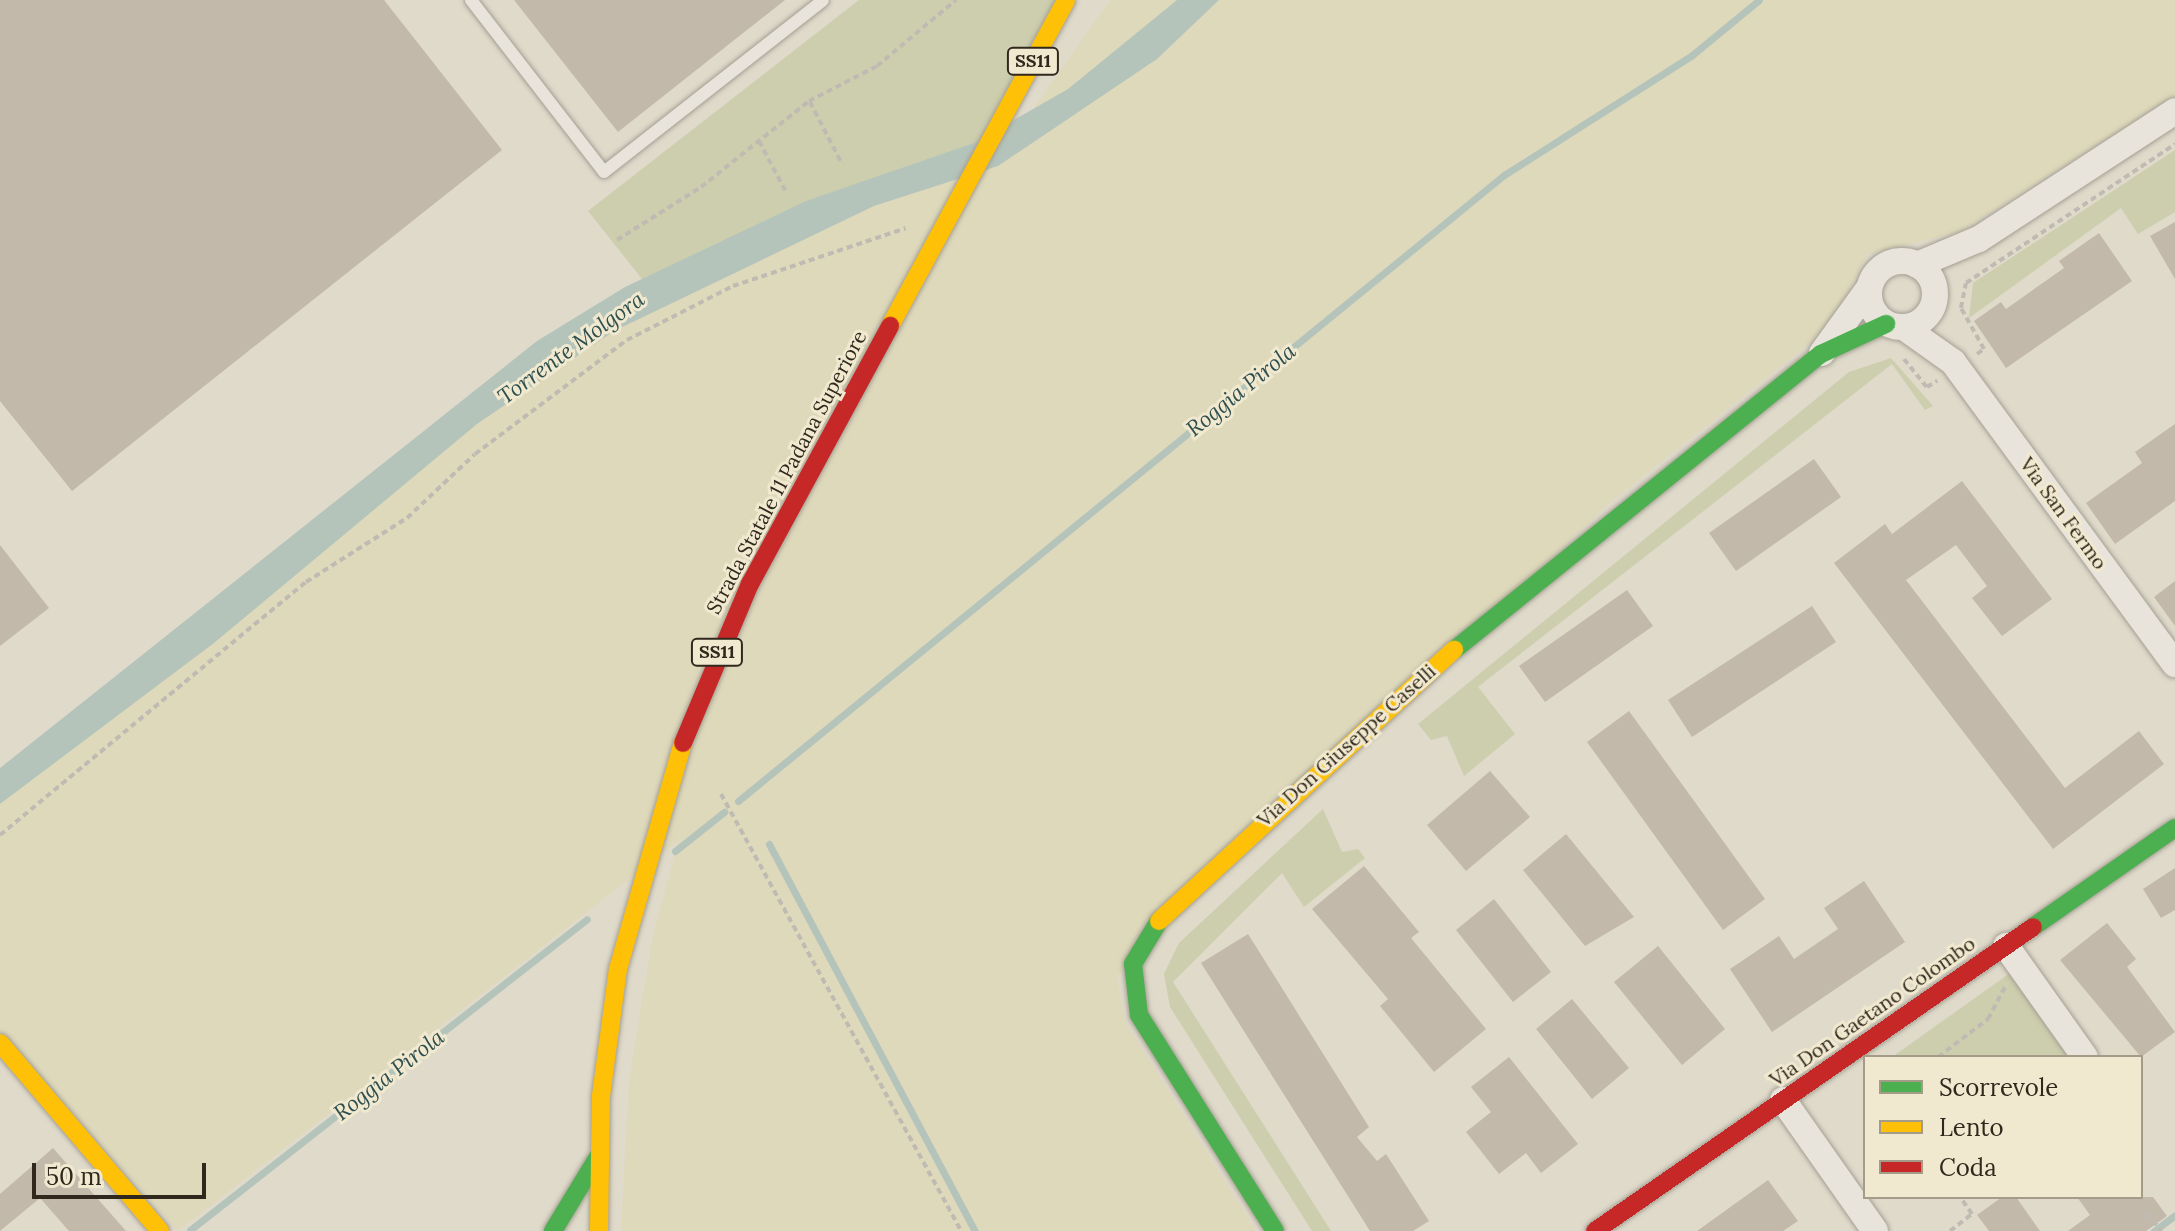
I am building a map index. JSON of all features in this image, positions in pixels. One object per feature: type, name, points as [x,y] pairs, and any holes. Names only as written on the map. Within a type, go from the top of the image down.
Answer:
[{"type":"street","name":"Strada Statale 11 Padana Superiore","points":[[599,1231],[598,1157],[618,969],[692,713],[750,584],[960,190],[1066,0]]},
{"type":"street","points":[[1955,365],[1870,306],[1869,288],[1887,265],[1917,265],[1979,239],[2175,111]]},
{"type":"street","points":[[1896,326],[1934,297],[1979,239]]},
{"type":"street","points":[[1917,265],[1934,297],[1955,365]]},
{"type":"street","name":"Via Don Giuseppe Caselli","points":[[1275,1231],[1139,1015],[1133,964],[1146,934],[1240,840],[1445,657],[1821,354],[1869,288]]},
{"type":"street","name":"Via Don Giuseppe Caselli","points":[[1821,354],[1896,326]]},
{"type":"street","name":"Via San Fermo","points":[[1955,365],[2175,664]]},
{"type":"street","name":"Via Don Gaetano Colombo","points":[[1595,1231],[2175,828]]},
{"type":"street","points":[[2006,946],[2084,1055]]},
{"type":"street","points":[[0,1043],[160,1231]]},
{"type":"street","points":[[1783,1100],[1870,1224]]},
{"type":"street","points":[[553,1231],[598,1157]]},
{"type":"lane","points":[[471,0],[604,172],[823,0]]},
{"type":"path","points":[[617,240],[759,141],[809,101],[877,66],[956,0]]},
{"type":"path","points":[[809,101],[842,164]]},
{"type":"path","points":[[759,141],[786,192]]},
{"type":"path","points":[[1896,355],[1927,387],[1955,365],[1984,349],[1963,317],[1966,283],[2175,144]]},
{"type":"path","points":[[0,835],[294,591],[407,518],[475,454],[627,340],[733,286],[948,214]]},
{"type":"path","points":[[721,794],[961,1231]]},
{"type":"path","points":[[1950,1231],[1972,1214],[1961,1199]]},
{"type":"path","points":[[2147,1212],[2161,1231]]},
{"type":"shaded area","points":[[1110,0],[2175,0],[2175,95],[1960,232],[1867,254],[1839,312],[1811,342],[1608,504],[1117,977],[1125,1022],[1256,1231],[621,1231],[629,1080],[653,935],[679,840],[178,1231],[0,1031],[0,801],[283,566],[670,281],[1027,118]]},
{"type":"green space","points":[[859,0],[1065,0],[982,151],[654,294],[588,211]]},
{"type":"green space","points":[[2175,150],[2175,212],[2138,234],[2121,208],[1969,318],[1973,283]]},
{"type":"green space","points":[[1891,358],[1933,406],[1925,410],[1892,364],[1478,687],[1515,734],[1464,776],[1447,736],[1431,740],[1418,724],[1849,372]]},
{"type":"green space","points":[[1323,809],[1342,852],[1358,849],[1365,858],[1304,907],[1282,873],[1173,982],[1331,1231],[1312,1231],[1170,1007],[1164,974],[1179,943]]},
{"type":"green space","points":[[2020,966],[2084,1055],[1895,1055]]},
{"type":"water","name":"Torrente Molgora","points":[[1177,0],[1219,0],[1157,59],[998,166],[874,206],[614,331],[477,424],[214,643],[0,804],[0,768],[537,341],[625,287],[806,201],[974,143],[1068,89]]},
{"type":"building","points":[[0,0],[384,0],[502,150],[72,491],[0,401]]},
{"type":"building","points":[[514,0],[785,0],[618,132]]},
{"type":"building","points":[[2175,222],[2175,279],[2150,236]]},
{"type":"building","points":[[2099,233],[2132,281],[2006,368],[1974,321],[2001,302],[2006,309],[2064,268],[2059,261]]},
{"type":"building","points":[[2175,424],[2175,501],[2115,544],[2086,503],[2142,463],[2135,452]]},
{"type":"building","points":[[1814,459],[1841,497],[1736,571],[1709,533]]},
{"type":"building","points":[[1962,481],[2052,599],[2002,636],[1972,598],[1987,586],[1956,545],[1906,580],[2065,788],[2139,731],[2164,764],[2053,849],[1834,563],[1885,524],[1892,534]]},
{"type":"building","points":[[0,545],[49,608],[0,646]]},
{"type":"building","points":[[2175,581],[2175,626],[2154,597]]},
{"type":"building","points":[[1627,590],[1653,626],[1545,702],[1519,666]]},
{"type":"building","points":[[1812,606],[1836,642],[1692,737],[1668,700]]},
{"type":"building","points":[[1629,711],[1765,899],[1723,930],[1587,742]]},
{"type":"building","points":[[1490,771],[1530,817],[1466,871],[1427,825]]},
{"type":"building","points":[[1566,834],[1634,917],[1585,946],[1523,870]]},
{"type":"building","points":[[1364,866],[1419,932],[1411,938],[1486,1029],[1434,1072],[1380,1006],[1388,999],[1312,909]]},
{"type":"building","points":[[2175,868],[2175,910],[2161,918],[2143,889]]},
{"type":"building","points":[[1864,881],[1905,942],[1772,1032],[1730,969],[1779,936],[1794,959],[1838,929],[1824,908]]},
{"type":"building","points":[[1494,899],[1551,972],[1513,1002],[1456,930]]},
{"type":"building","points":[[2107,923],[2136,959],[2127,967],[2175,1032],[2143,1056],[2139,1055],[2060,960]]},
{"type":"building","points":[[1248,934],[1369,1127],[1357,1137],[1377,1161],[1386,1154],[1429,1221],[1413,1231],[1370,1231],[1201,963]]},
{"type":"building","points":[[1658,946],[1725,1029],[1682,1065],[1614,982]]},
{"type":"building","points":[[1572,999],[1629,1068],[1592,1099],[1536,1029]]},
{"type":"building","points":[[1509,1057],[1578,1144],[1541,1173],[1526,1153],[1499,1174],[1466,1132],[1491,1112],[1471,1087]]},
{"type":"building","points":[[53,1148],[126,1231],[69,1231],[40,1198],[0,1231],[0,1194]]},
{"type":"building","points":[[1768,1180],[1798,1221],[1783,1231],[1697,1231]]},
{"type":"building","points":[[2153,1197],[2167,1216],[2146,1231],[2068,1231],[2090,1215],[2078,1199]]},
{"type":"building","points":[[1999,1199],[2017,1199],[2040,1231],[1989,1231],[1977,1215]]},
{"type":"waterway","name":"Roggia Pirola","points":[[738,801],[1504,175],[1691,56],[1759,0]]},
{"type":"waterway","name":"Roggia Pirola","points":[[675,851],[724,812]]},
{"type":"waterway","points":[[769,844],[975,1231]]},
{"type":"waterway","name":"Roggia Pirola","points":[[190,1230],[587,919]]},
{"type":"waterway","points":[[2154,1231],[2175,1215]]},
{"type":"traffic: fast","points":[[1454,650],[1821,354],[1886,324]]},
{"type":"traffic: fast","points":[[2033,927],[2175,828]]},
{"type":"traffic: fast","points":[[1159,921],[1133,964],[1139,1015],[1275,1231]]},
{"type":"traffic: fast","points":[[553,1231],[598,1157]]},
{"type":"traffic: slow","points":[[890,326],[1066,0]]},
{"type":"traffic: slow","points":[[1159,921],[1454,650]]},
{"type":"traffic: slow","points":[[599,1231],[601,1096],[618,969],[683,743]]},
{"type":"traffic: slow","points":[[0,1043],[160,1231]]},
{"type":"traffic: jam","points":[[683,743],[750,584],[890,326]]},
{"type":"traffic: jam","points":[[1595,1231],[2033,927]]}]
